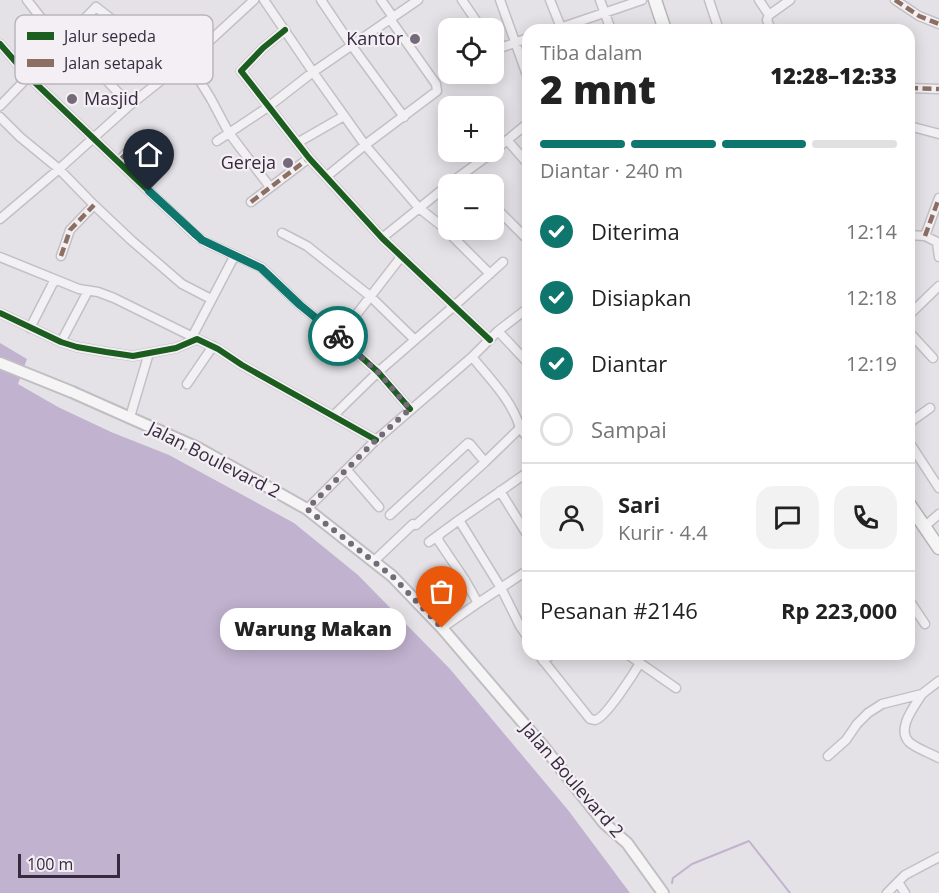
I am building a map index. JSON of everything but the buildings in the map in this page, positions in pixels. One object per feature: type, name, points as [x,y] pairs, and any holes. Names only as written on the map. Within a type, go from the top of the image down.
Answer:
[{"type":"highway","points":[[655,0],[663,24]]},
{"type":"highway","points":[[915,513],[939,548]]},
{"type":"main road","name":"Jalan Boulevard 2","points":[[0,363],[198,448],[307,509],[374,561],[392,576],[442,628],[543,746],[604,823],[627,843],[663,893]]},
{"type":"street","points":[[27,0],[39,15]]},
{"type":"street","points":[[89,0],[106,15]]},
{"type":"street","points":[[213,39],[255,0]]},
{"type":"street","points":[[264,0],[365,145],[419,208],[443,227],[490,274]]},
{"type":"street","points":[[321,0],[404,117]]},
{"type":"street","points":[[326,177],[365,145],[433,96],[438,89],[381,0]]},
{"type":"street","points":[[217,141],[418,0]]},
{"type":"street","points":[[462,0],[474,18]]},
{"type":"street","points":[[500,0],[522,60]]},
{"type":"street","points":[[550,0],[557,24]]},
{"type":"street","points":[[600,0],[609,24]]},
{"type":"street","points":[[573,24],[642,0]]},
{"type":"street","points":[[708,0],[717,24]]},
{"type":"street","points":[[759,0],[769,15]]},
{"type":"street","points":[[769,24],[769,15],[790,0]]},
{"type":"street","points":[[895,0],[919,16],[939,24]]},
{"type":"street","points":[[88,15],[96,7]]},
{"type":"street","points":[[285,30],[263,48],[241,71],[309,158],[382,238],[490,340]]},
{"type":"street","points":[[504,46],[522,40]]},
{"type":"street","points":[[0,44],[15,61]]},
{"type":"street","points":[[0,106],[21,84]]},
{"type":"street","points":[[36,84],[202,240],[261,268],[378,372],[410,409]]},
{"type":"street","points":[[110,84],[130,105]]},
{"type":"street","points":[[0,219],[156,84]]},
{"type":"street","points":[[202,84],[229,133],[270,187]]},
{"type":"street","points":[[915,88],[939,89]]},
{"type":"street","points":[[297,143],[344,116]]},
{"type":"street","points":[[0,117],[59,169],[131,240],[182,284],[211,299]]},
{"type":"street","points":[[504,142],[522,128]]},
{"type":"street","points":[[915,128],[939,134]]},
{"type":"street","points":[[507,140],[522,157]]},
{"type":"street","points":[[118,162],[134,145]]},
{"type":"street","points":[[251,202],[309,158]]},
{"type":"street","points":[[463,174],[479,162]]},
{"type":"street","points":[[382,238],[438,193]]},
{"type":"street","points":[[925,236],[939,198]]},
{"type":"street","points":[[61,256],[70,231],[94,205]]},
{"type":"street","points":[[504,216],[522,234]]},
{"type":"street","points":[[282,233],[307,246],[370,296],[415,340]]},
{"type":"street","points":[[915,235],[925,236],[938,243],[939,257]]},
{"type":"street","points":[[0,313],[61,342],[77,347],[133,356],[183,346],[194,338],[211,299],[235,255]]},
{"type":"street","points":[[0,257],[79,289],[98,292],[114,298],[213,346],[376,440]]},
{"type":"street","points":[[339,337],[401,257]]},
{"type":"street","points":[[333,416],[378,372],[503,262]]},
{"type":"street","points":[[30,328],[56,280]]},
{"type":"street","points":[[915,309],[939,286]]},
{"type":"street","points":[[61,342],[88,291]]},
{"type":"street","points":[[307,509],[376,440],[472,357],[498,331],[522,313]]},
{"type":"street","points":[[498,331],[522,357]]},
{"type":"street","points":[[915,338],[933,358]]},
{"type":"street","points":[[187,384],[213,346]]},
{"type":"street","points":[[130,417],[149,352]]},
{"type":"street","points":[[472,357],[497,386],[522,430]]},
{"type":"street","points":[[915,419],[930,408]]},
{"type":"street","points":[[374,561],[520,428]]},
{"type":"street","points":[[390,515],[468,444],[485,462]]},
{"type":"street","points":[[915,451],[939,488]]},
{"type":"street","points":[[346,470],[379,507]]},
{"type":"street","points":[[429,542],[522,476]]},
{"type":"street","points":[[500,491],[522,526]]},
{"type":"street","points":[[924,527],[939,514]]},
{"type":"street","points":[[459,520],[501,588],[522,629]]},
{"type":"street","points":[[439,536],[438,540],[478,603]]},
{"type":"street","points":[[442,628],[522,574]]},
{"type":"street","points":[[915,609],[925,624]]},
{"type":"street","points":[[542,660],[593,720],[598,719],[614,702],[640,663]]},
{"type":"street","points":[[636,660],[676,688]]},
{"type":"street","points":[[939,681],[922,694],[906,720],[905,733],[908,740],[939,758]]},
{"type":"street","points":[[828,756],[846,740],[868,712],[882,704],[922,694]]},
{"type":"street","points":[[887,893],[905,875],[939,857]]},
{"type":"street","points":[[898,882],[904,893]]},
{"type":"shaded area","points":[[0,343],[27,359],[18,384],[58,407],[111,432],[169,455],[294,523],[358,575],[450,669],[568,810],[630,893],[0,893]]},
{"type":"waterway","points":[[672,883],[673,878],[692,864],[749,841],[790,893]]},
{"type":"marked path","points":[[895,0],[919,16],[939,24]]},
{"type":"marked path","points":[[915,88],[939,89]]},
{"type":"marked path","points":[[118,162],[134,145]]},
{"type":"marked path","points":[[251,202],[309,158]]},
{"type":"marked path","points":[[925,236],[939,198]]},
{"type":"marked path","points":[[61,256],[70,230],[94,205]]},
{"type":"cycle path","points":[[285,30],[263,48],[241,71],[309,158],[382,238],[490,340]]},
{"type":"cycle path","points":[[0,44],[15,61]]},
{"type":"cycle path","points":[[36,84],[195,235],[207,243],[262,268],[300,305],[378,372],[410,409]]},
{"type":"cycle path","points":[[0,313],[61,342],[77,347],[133,356],[176,348],[197,339],[376,440]]},
{"type":"way so far","points":[[338,336],[378,372],[410,409],[307,509],[392,576],[442,628]]},
{"type":"place","name":"Kantor","points":[[415,39]]},
{"type":"place","name":"Masjid","points":[[72,99]]},
{"type":"place","name":"Gereja","points":[[288,163]]},
{"type":"place","name":"Warung Makan","points":[[442,628]]},
{"type":"route","points":[[149,191],[202,240],[261,268],[300,305],[338,336]]}]
